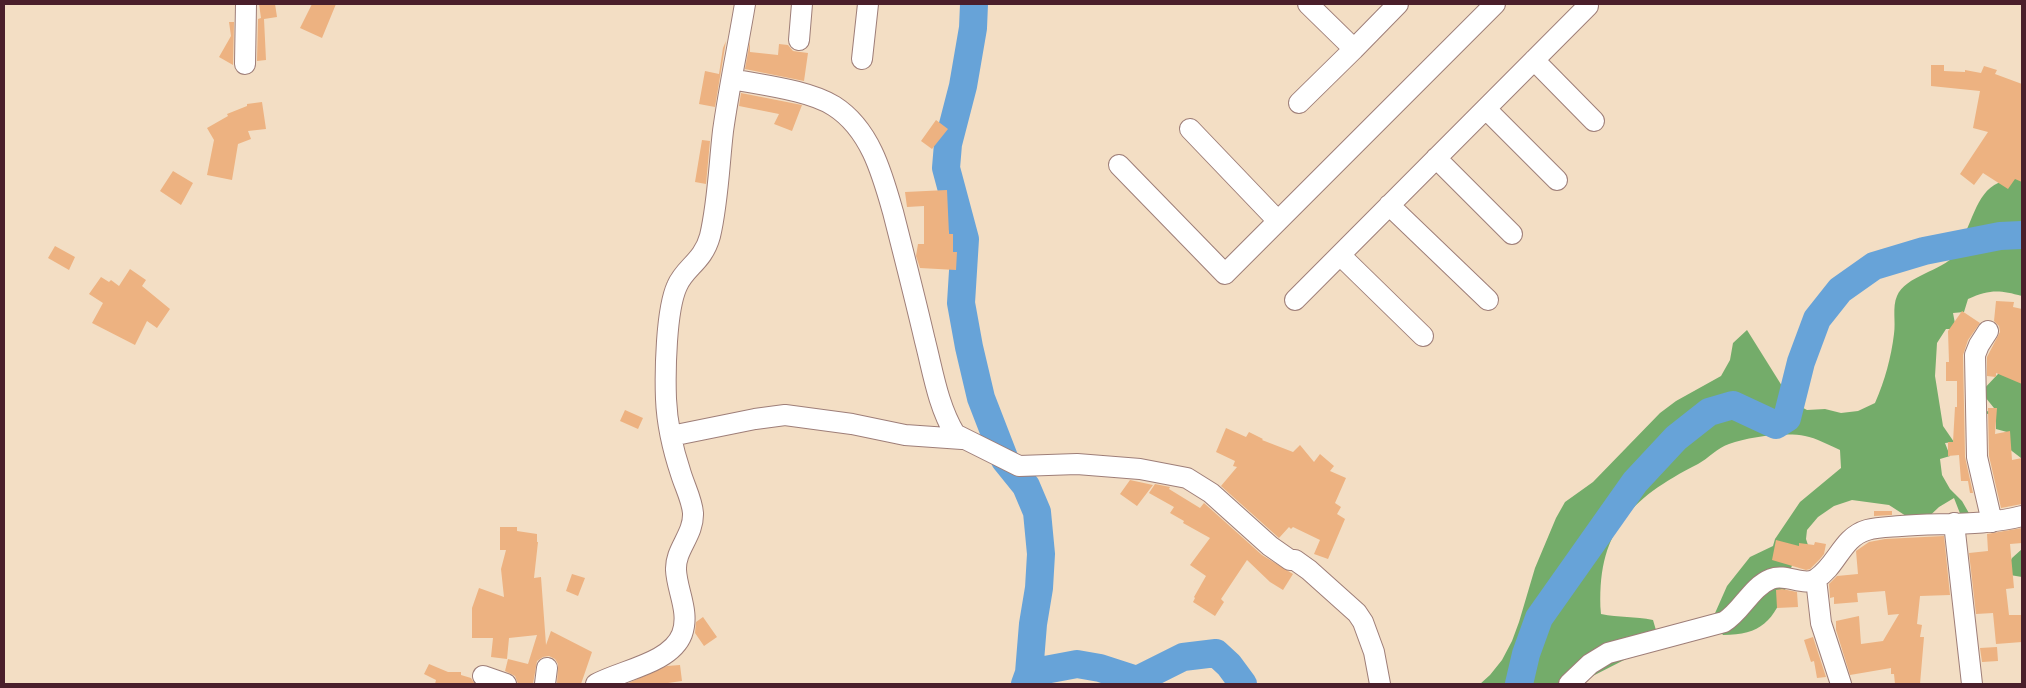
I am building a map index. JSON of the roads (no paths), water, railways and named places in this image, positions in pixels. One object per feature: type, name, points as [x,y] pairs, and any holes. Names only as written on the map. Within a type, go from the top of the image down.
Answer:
[{"type":"street","points":[[245,64],[246,4]]},
{"type":"street","points":[[596,684],[656,659],[678,643],[683,632],[685,621],[676,563],[677,555],[690,534],[693,524],[693,511],[671,436],[668,418],[666,384],[672,301],[677,285],[705,252],[709,238],[716,198],[723,130],[745,4]]},
{"type":"street","points":[[798,40],[802,4]]},
{"type":"street","points":[[862,59],[868,4]]},
{"type":"street","points":[[1308,4],[1354,49]]},
{"type":"street","points":[[1299,103],[1398,4]]},
{"type":"street","points":[[1119,165],[1225,274],[1496,4]]},
{"type":"street","points":[[1295,300],[1588,6],[1586,4]]},
{"type":"street","points":[[1534,60],[1594,121]]},
{"type":"street","points":[[732,79],[806,94],[826,102],[850,118],[858,127],[875,158],[888,197],[938,393],[955,434],[1014,465],[1077,464],[1140,469],[1187,478],[1211,493],[1270,546],[1309,570],[1357,613],[1364,622],[1374,652],[1380,684]]},
{"type":"street","points":[[1486,109],[1557,180]]},
{"type":"street","points":[[1190,129],[1278,221]]},
{"type":"street","points":[[1436,158],[1512,234]]},
{"type":"street","points":[[1389,205],[1488,300]]},
{"type":"street","points":[[1340,255],[1423,336]]},
{"type":"street","points":[[1988,331],[1975,355],[1975,422],[1977,457],[1992,522]]},
{"type":"street","points":[[671,436],[755,419],[785,415],[852,424],[905,435],[962,439]]},
{"type":"street","points":[[1569,684],[1590,664],[1608,653],[1724,622],[1738,612],[1759,587],[1768,580],[1784,577],[1807,582],[1816,579],[1832,565],[1848,541],[1861,532],[1879,528],[1992,522],[2022,516]]},
{"type":"street","points":[[1954,523],[1972,684]]},
{"type":"street","points":[[1816,579],[1820,616],[1841,684]]},
{"type":"street","points":[[483,676],[506,684]]},
{"type":"waterway","points":[[974,4],[973,28],[963,86],[948,144],[946,168],[965,239],[961,303],[981,398],[1005,460],[1026,486],[1037,512],[1041,554],[1039,588],[1033,624],[1029,673],[1025,684]]},
{"type":"waterway","points":[[1519,684],[1526,654],[1539,618],[1635,482],[1676,438],[1709,412],[1733,405],[1776,425],[1787,418],[1801,362],[1817,319],[1840,290],[1874,266],[1924,251],[2000,236],[2022,235]]},
{"type":"waterway","points":[[1029,673],[1077,664],[1100,668],[1137,680],[1183,657],[1216,653],[1229,665],[1243,684]]}]
